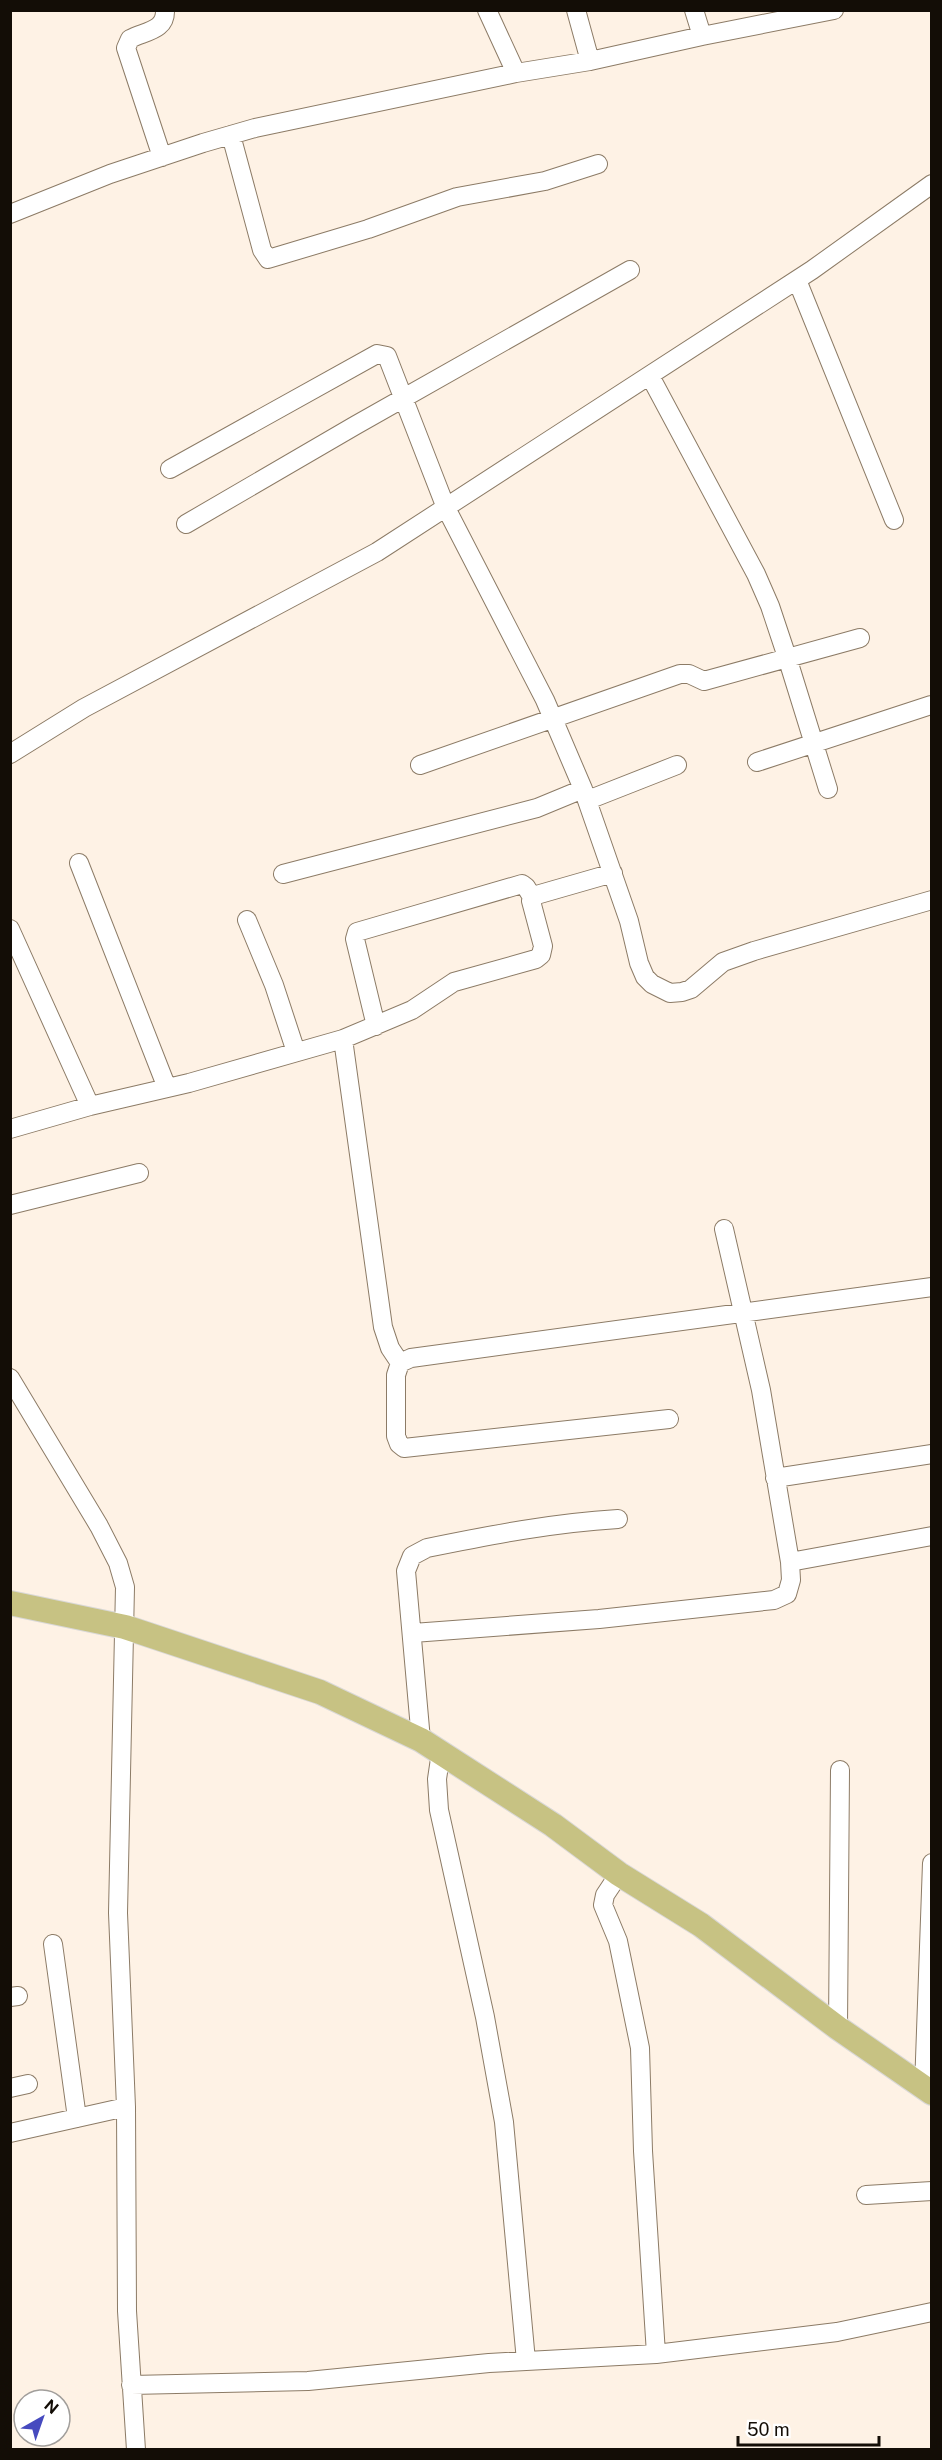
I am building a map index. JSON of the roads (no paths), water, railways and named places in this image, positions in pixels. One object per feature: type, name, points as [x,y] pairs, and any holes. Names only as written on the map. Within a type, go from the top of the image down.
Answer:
[{"type":"main road","points":[[10,1603],[125,1627],[320,1692],[431,1746],[553,1825],[618,1874],[701,1925],[838,2028],[928,2090]]},
{"type":"street","points":[[162,157],[126,48],[130,39],[161,26],[165,18],[165,10]]},
{"type":"street","points":[[488,10],[516,73]]},
{"type":"street","points":[[576,10],[590,61]]},
{"type":"street","points":[[694,10],[702,36]]},
{"type":"street","points":[[10,214],[110,174],[231,135],[516,73],[590,61],[788,15],[834,10]]},
{"type":"street","points":[[231,135],[262,250],[268,259],[368,228],[457,196],[545,181],[598,164]]},
{"type":"street","points":[[10,754],[84,708],[376,552],[797,280],[932,184]]},
{"type":"street","points":[[186,524],[630,270]]},
{"type":"street","points":[[797,280],[894,520]]},
{"type":"street","points":[[170,469],[377,354],[382,353],[390,360],[446,508],[553,720],[585,795],[613,873],[629,921],[639,963],[645,977],[659,989],[670,993],[691,988],[723,962],[932,900]]},
{"type":"street","points":[[650,376],[756,574],[770,606],[828,789]]},
{"type":"street","points":[[420,765],[680,674],[689,674],[705,681],[860,638]]},
{"type":"street","points":[[757,762],[930,705]]},
{"type":"street","points":[[283,874],[585,795],[677,765]]},
{"type":"street","points":[[79,862],[167,1088]]},
{"type":"street","points":[[532,897],[613,873]]},
{"type":"street","points":[[10,1129],[343,1039],[376,1026],[412,1010],[454,982],[538,957],[543,951],[543,946],[531,901],[532,897],[525,885],[357,932],[355,939],[376,1026]]},
{"type":"street","points":[[247,920],[274,985],[297,1052]]},
{"type":"street","points":[[10,929],[90,1106]]},
{"type":"street","points":[[343,1039],[383,1327],[390,1348],[400,1363]]},
{"type":"street","points":[[10,1204],[138,1173]]},
{"type":"street","points":[[413,1633],[599,1619],[780,1599],[789,1590],[790,1562],[761,1390],[724,1229]]},
{"type":"street","points":[[669,1419],[404,1448],[399,1444],[396,1436],[396,1375],[400,1363],[411,1358],[932,1287]]},
{"type":"street","points":[[10,1378],[99,1526],[118,1563],[125,1587],[118,1896],[126,2108],[125,2268],[136,2450]]},
{"type":"street","points":[[775,1478],[932,1454]]},
{"type":"street","points":[[526,2361],[504,2122],[485,2018],[439,1810],[406,1570],[409,1561],[419,1552],[525,1528],[618,1519]]},
{"type":"street","points":[[790,1562],[932,1536]]},
{"type":"street","points":[[838,2028],[840,1770]]},
{"type":"street","points":[[928,2090],[932,1863]]},
{"type":"street","points":[[618,1874],[605,1895],[603,1905],[617,1936],[640,2048],[643,2151],[656,2354]]},
{"type":"street","points":[[53,1944],[76,2118]]},
{"type":"street","points":[[10,2133],[126,2108]]},
{"type":"street","points":[[866,2195],[932,2191]]},
{"type":"street","points":[[131,2385],[308,2381],[452,2366],[656,2354],[837,2332],[932,2312]]}]
